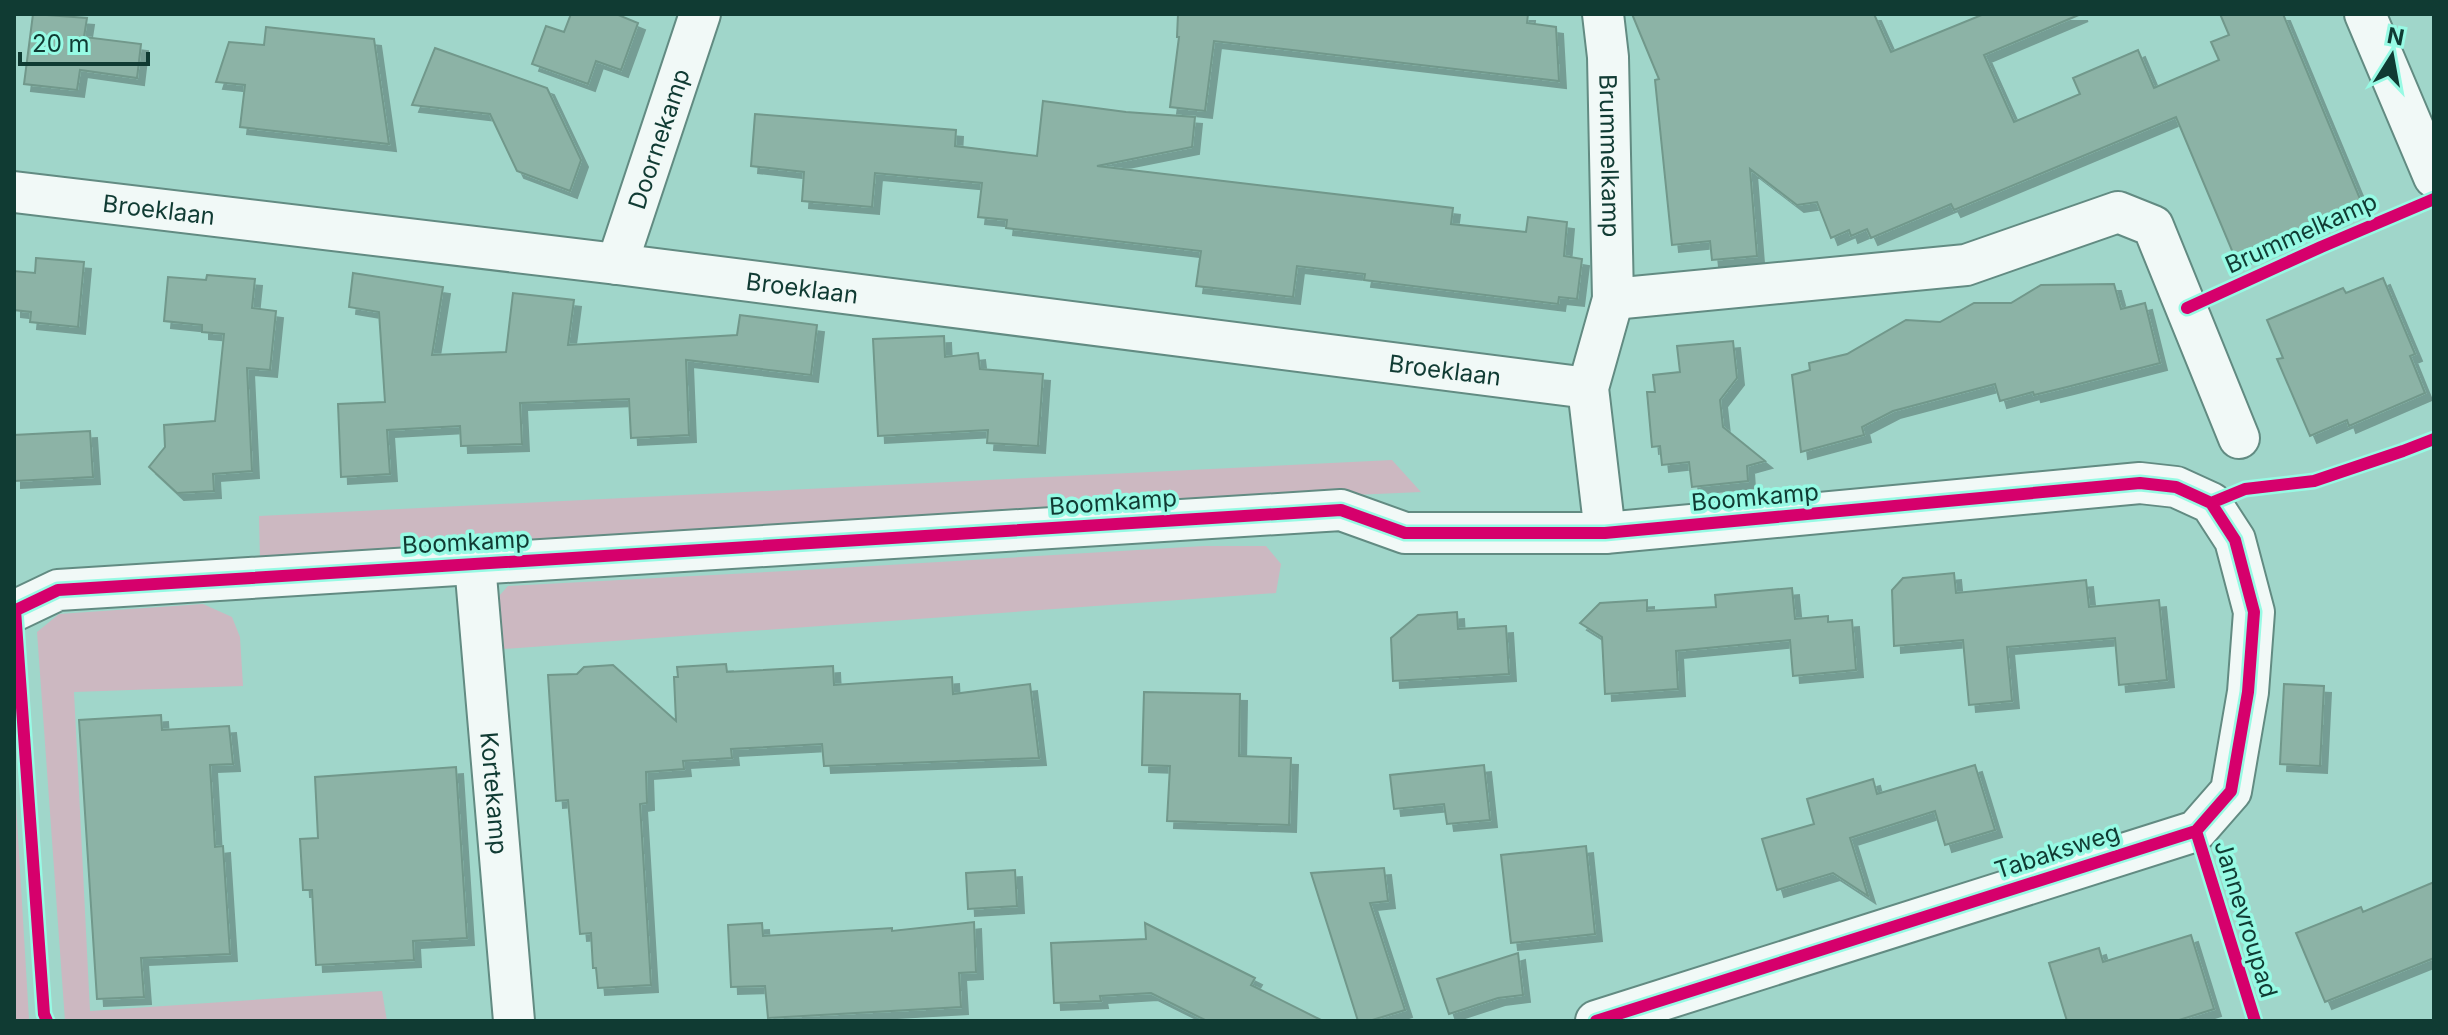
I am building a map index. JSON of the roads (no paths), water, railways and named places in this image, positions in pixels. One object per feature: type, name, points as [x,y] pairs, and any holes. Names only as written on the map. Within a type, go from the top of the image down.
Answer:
[{"type":"street","name":"Doornekamp","points":[[617,264],[700,14]]},
{"type":"street","name":"Brummelkamp","points":[[1603,14],[1608,57],[1613,299],[1588,388],[1605,533]]},
{"type":"street","points":[[2365,14],[2434,177]]},
{"type":"street","name":"Broeklaan","points":[[14,192],[617,264],[1588,388]]},
{"type":"street","points":[[1613,299],[1966,265],[2118,212],[2153,226],[2239,438]]},
{"type":"street","name":"Boomkamp","points":[[14,611],[58,590],[1341,510],[1405,533],[1605,533],[2140,483],[2176,487],[2211,503]]},
{"type":"street","name":"Tabaksweg","points":[[1596,1021],[2196,831],[2231,791],[2248,692],[2254,612],[2235,540],[2211,503]]},
{"type":"street","name":"Kortekamp","points":[[475,564],[514,1021]]}]
